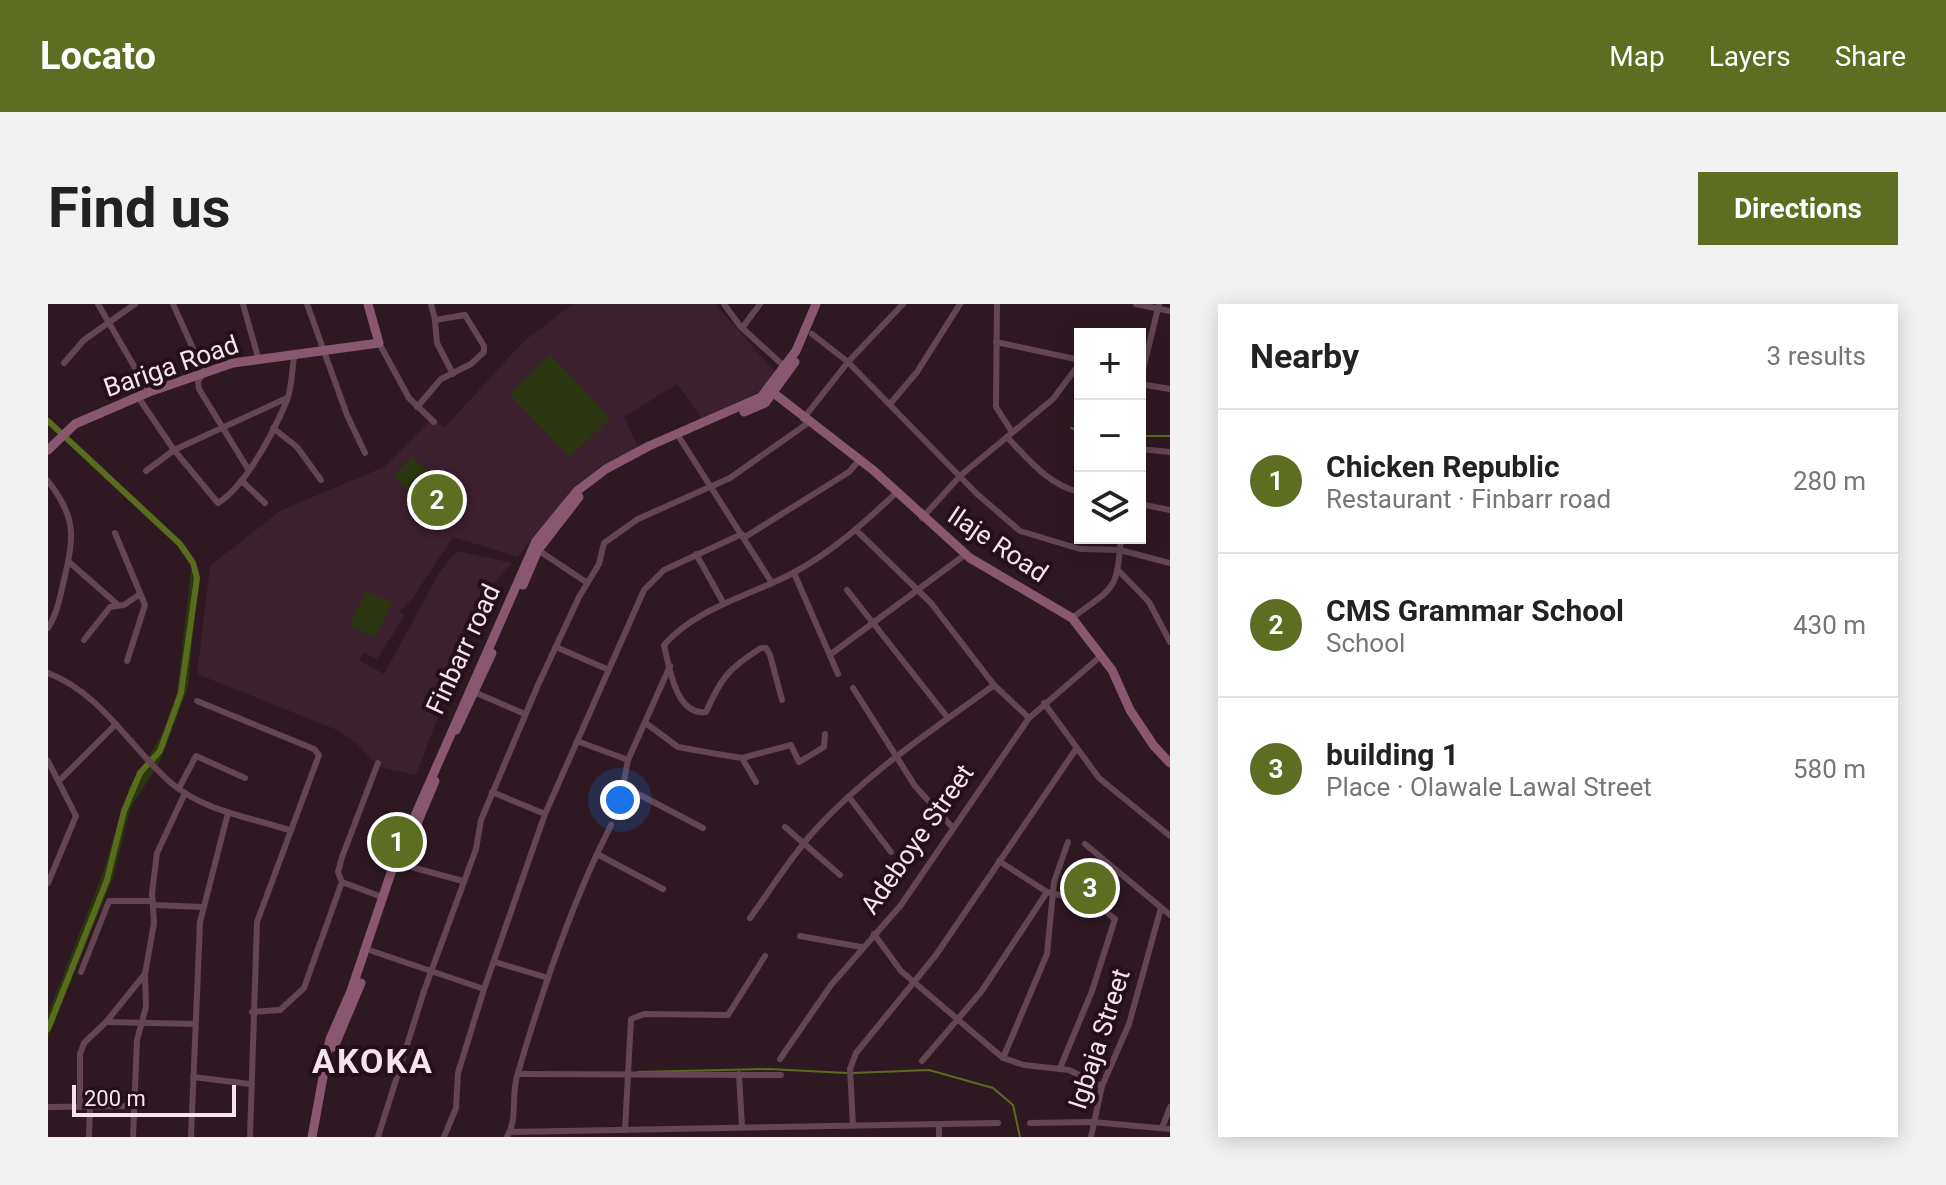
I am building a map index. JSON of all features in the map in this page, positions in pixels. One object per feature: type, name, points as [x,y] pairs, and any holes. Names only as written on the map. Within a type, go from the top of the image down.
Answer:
[{"type":"main road","points":[[368,304],[379,343]]},
{"type":"main road","name":"Finbarr road","points":[[318,1137],[335,1041],[372,951],[414,822],[538,550],[565,513],[595,484],[624,464],[679,437],[759,407],[812,334],[819,304]]},
{"type":"main road","name":"Finbarr road","points":[[786,369],[819,304]]},
{"type":"main road","name":"Bariga Road","points":[[52,443],[75,424],[149,392],[233,363],[379,343]]},
{"type":"main road","name":"Finbarr road","points":[[312,1137],[330,1039],[351,991],[382,897],[536,541],[577,491],[622,459],[771,391]]},
{"type":"main road","name":"Ilaje Road","points":[[771,391],[805,421],[860,459],[922,518],[966,554],[1072,618],[1102,655],[1130,710],[1166,752],[1170,763]]},
{"type":"street","points":[[98,304],[149,392]]},
{"type":"street","points":[[64,363],[84,340],[135,304]]},
{"type":"street","points":[[173,304],[204,373],[198,381],[199,389],[248,469]]},
{"type":"street","points":[[243,304],[253,327],[259,361]]},
{"type":"street","points":[[307,304],[347,415],[365,453]]},
{"type":"street","points":[[431,304],[437,343],[453,374]]},
{"type":"street","points":[[724,304],[742,328],[786,369]]},
{"type":"street","points":[[742,328],[760,304]]},
{"type":"street","points":[[378,1137],[492,792],[586,582],[599,564],[607,539],[638,519],[730,478],[805,421],[848,362],[903,304]]},
{"type":"street","points":[[890,404],[917,372],[960,304]]},
{"type":"street","points":[[997,304],[996,407],[1009,434],[1048,477],[1074,491]]},
{"type":"street","points":[[1136,304],[1170,311]]},
{"type":"street","points":[[1146,358],[1158,307]]},
{"type":"street","points":[[417,407],[441,379],[471,364],[484,352],[484,346],[465,315],[435,320]]},
{"type":"street","points":[[812,334],[848,362],[1006,521],[1031,537],[1080,549],[1120,550],[1170,563]]},
{"type":"street","points":[[996,342],[1074,361]]},
{"type":"street","points":[[379,343],[389,365],[417,407],[434,422]]},
{"type":"street","points":[[138,397],[174,450],[218,503],[243,482],[273,428],[289,397],[294,357]]},
{"type":"street","points":[[922,518],[961,475],[1053,399],[1074,370]]},
{"type":"street","points":[[1146,384],[1170,389]]},
{"type":"street","points":[[146,471],[174,450],[289,397]]},
{"type":"street","points":[[273,428],[297,447],[321,480]]},
{"type":"street","points":[[679,437],[772,583]]},
{"type":"street","points":[[1146,450],[1170,452]]},
{"type":"street","points":[[444,1137],[456,1108],[458,1073],[484,989],[545,814],[644,590],[664,570],[743,535],[849,472],[860,459]]},
{"type":"street","points":[[48,481],[62,499],[71,521],[69,562],[48,628]]},
{"type":"street","points":[[243,482],[265,503]]},
{"type":"street","points":[[782,700],[775,668],[765,647],[748,656],[720,679],[703,714],[684,706],[670,666],[666,642],[724,604],[794,573],[856,530],[896,493]]},
{"type":"street","points":[[1146,505],[1170,510]]},
{"type":"street","points":[[856,530],[919,590],[994,685],[1029,718]]},
{"type":"street","points":[[115,533],[145,605],[127,661]]},
{"type":"street","points":[[1072,618],[1108,591],[1119,571],[1120,544]]},
{"type":"street","points":[[538,550],[586,582]]},
{"type":"street","points":[[696,554],[724,604]]},
{"type":"street","points":[[831,654],[966,554]]},
{"type":"street","points":[[69,562],[117,604],[124,605],[140,594]]},
{"type":"street","points":[[1119,571],[1149,602],[1170,642]]},
{"type":"street","points":[[794,573],[838,674]]},
{"type":"street","points":[[847,590],[948,718]]},
{"type":"street","points":[[84,640],[106,611],[117,604]]},
{"type":"street","points":[[556,647],[609,670]]},
{"type":"street","name":"Adeboye Street","points":[[780,1059],[813,1008],[861,947],[892,917],[1029,718],[1102,655]]},
{"type":"street","points":[[670,666],[647,724],[628,760],[623,786],[703,828]]},
{"type":"street","points":[[48,673],[85,692],[143,755],[182,790],[228,813],[289,830]]},
{"type":"street","points":[[750,918],[803,844],[849,797],[895,757],[994,685]]},
{"type":"street","points":[[853,688],[928,805],[953,828]]},
{"type":"street","points":[[474,692],[525,714]]},
{"type":"street","points":[[197,701],[318,752],[257,922],[250,1137]]},
{"type":"street","points":[[1044,703],[1076,749],[1108,787],[1170,836]]},
{"type":"street","points":[[60,780],[116,724]]},
{"type":"street","points":[[647,724],[678,747],[742,758],[791,745],[797,761],[802,762],[824,747],[825,734]]},
{"type":"street","points":[[577,741],[628,760]]},
{"type":"street","points":[[853,1125],[850,1072],[862,1044],[936,955],[1076,749]]},
{"type":"street","points":[[133,1137],[140,1024],[146,1007],[145,974],[154,923],[157,853],[198,755],[245,778]]},
{"type":"street","points":[[742,758],[756,782]]},
{"type":"street","points":[[48,761],[76,816],[48,883]]},
{"type":"street","points":[[252,1012],[280,1010],[304,988],[342,882],[340,866],[378,763]]},
{"type":"street","points":[[492,792],[545,814]]},
{"type":"street","points":[[849,797],[891,852]]},
{"type":"street","points":[[191,1137],[202,907],[228,813]]},
{"type":"street","points":[[611,825],[548,978],[518,1074],[509,1134],[625,1130],[702,1133],[742,1127],[998,1123]]},
{"type":"street","points":[[785,827],[840,875]]},
{"type":"street","points":[[1003,1058],[1047,954],[1050,893],[1068,842]]},
{"type":"street","points":[[1085,844],[1170,915]]},
{"type":"street","points":[[597,854],[663,889]]},
{"type":"street","points":[[999,861],[1050,893],[1096,904],[1115,919],[1092,991],[1060,1068]]},
{"type":"street","points":[[400,864],[463,881]]},
{"type":"street","points":[[342,882],[382,897]]},
{"type":"street","points":[[922,1061],[1014,946],[1050,893]]},
{"type":"street","points":[[81,972],[109,901],[202,907]]},
{"type":"street","name":"Igbaja Street","points":[[1091,1137],[1102,1086],[1129,1024],[1161,908]]},
{"type":"street","points":[[874,934],[893,961],[913,981],[956,1021],[1003,1058],[1024,1065],[1060,1068],[1102,1086]]},
{"type":"street","points":[[800,936],[861,947]]},
{"type":"street","points":[[372,951],[484,989]]},
{"type":"street","points":[[625,1130],[629,1023],[634,1016],[728,1015],[765,956]]},
{"type":"street","points":[[495,962],[548,978]]},
{"type":"street","points":[[80,1107],[82,1047],[90,1034],[106,1022],[145,974]]},
{"type":"street","points":[[106,1022],[195,1024]]},
{"type":"street","points":[[518,1074],[628,1072],[781,1075]]},
{"type":"street","points":[[739,1074],[742,1127]]},
{"type":"street","points":[[193,1077],[250,1084]]},
{"type":"street","points":[[48,1107],[136,1106]]},
{"type":"street","points":[[1030,1123],[1092,1122],[1166,1128],[1170,1107]]},
{"type":"street","points":[[89,1137],[90,1108]]},
{"type":"street","points":[[939,1124],[939,1137]]},
{"type":"street","points":[[814,1127],[815,1137]]},
{"type":"shaded area","points":[[573,304],[715,304],[775,372],[764,390],[702,419],[677,384],[624,417],[639,449],[613,462],[537,532],[518,557],[453,537],[412,599],[400,611],[405,615],[377,659],[364,653],[359,660],[384,674],[439,573],[457,551],[512,563],[485,593],[416,775],[379,767],[355,742],[337,730],[197,674],[210,566],[280,511],[384,467],[433,418],[445,427],[524,341]]},
{"type":"green space","points":[[550,355],[611,418],[570,457],[509,394]]},
{"type":"green space","points":[[412,456],[437,480],[419,500],[393,477]]},
{"type":"green space","points":[[199,569],[188,688],[159,763],[130,809],[114,875],[48,1038],[48,1014],[101,878],[129,788],[163,733],[177,692],[191,571]]},
{"type":"green space","points":[[366,591],[392,603],[375,637],[349,625]]},
{"type":"waterway","points":[[48,421],[180,544],[193,563],[197,578],[181,693],[160,751],[140,773],[124,811],[107,880],[48,1029]]},
{"type":"waterway","points":[[1146,436],[1170,436]]},
{"type":"waterway","points":[[638,1072],[769,1069],[847,1073]]},
{"type":"waterway","points":[[853,1073],[929,1070],[993,1088],[1013,1105],[1020,1137]]},
{"type":"place","name":"CMS Grammar School","points":[[437,500]]},
{"type":"place","name":"Chicken Republic","points":[[397,842]]},
{"type":"place","name":"building 1","points":[[1090,888]]},
{"type":"district","name":"AKOKA","points":[[373,1061]]}]
